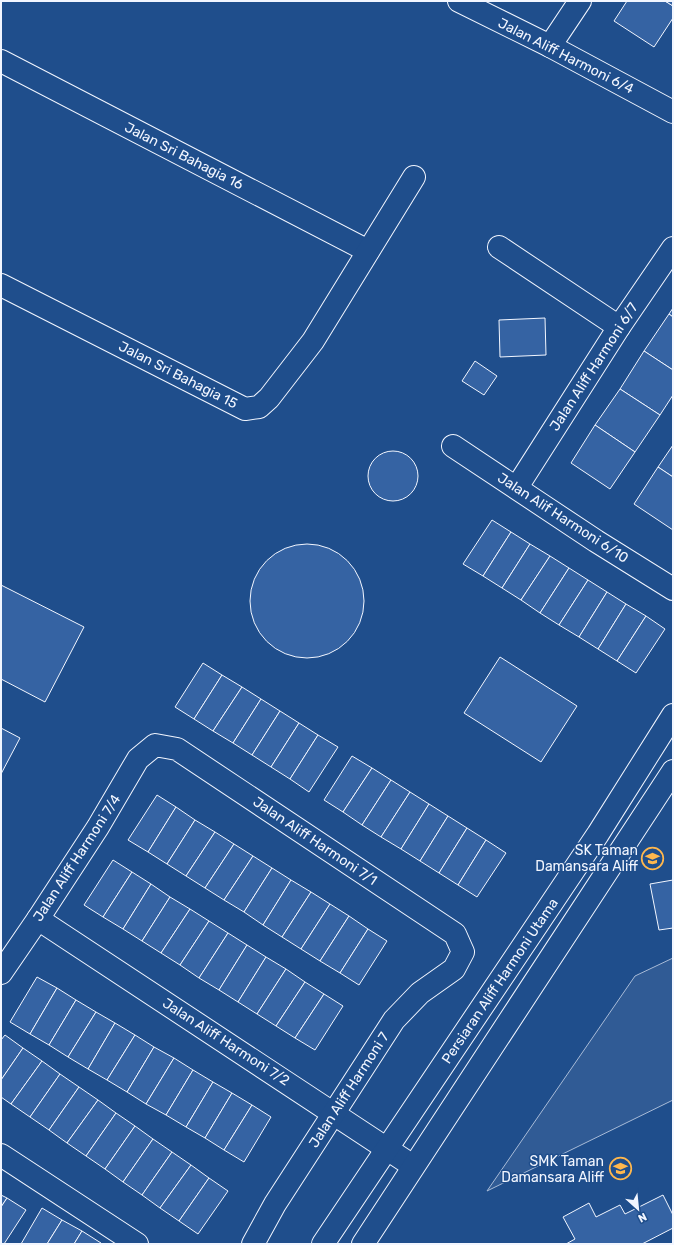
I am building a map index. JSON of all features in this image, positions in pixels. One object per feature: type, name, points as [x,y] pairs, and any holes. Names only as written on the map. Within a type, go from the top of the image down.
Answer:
[{"type":"street","name":"Jalan Aliff Harmoni 6/4","points":[[459,1],[550,46],[673,112]]},
{"type":"street","points":[[550,46],[580,1]]},
{"type":"street","name":"Jalan Sri Bahagia 16","points":[[1,62],[368,251]]},
{"type":"street","name":"Jalan Sri Bahagia 15","points":[[1,285],[245,409],[259,407],[269,398],[313,341],[414,177]]},
{"type":"street","points":[[499,247],[619,327]]},
{"type":"street","name":"Jalan Aliff Harmoni 6/7","points":[[517,487],[619,327],[673,248]]},
{"type":"street","name":"Jalan Alif Harmoni 6/10","points":[[453,446],[517,487],[596,541],[673,589]]},
{"type":"street","name":"Persiaran Aliff Harmoni Utama","points":[[324,1244],[598,834],[673,715]]},
{"type":"street","name":"Jalan Aliff Harmoni 7/4","points":[[1,973],[98,827],[138,760],[155,745]]},
{"type":"street","name":"Jalan Aliff Harmoni 7/1","points":[[155,745],[177,749],[455,934],[463,952]]},
{"type":"street","name":"Persiaran Aliff Harmoni Utama","points":[[363,1244],[673,771]]},
{"type":"street","name":"Jalan Aliff Harmoni 7/2","points":[[38,919],[413,1166]]},
{"type":"street","name":"Jalan Aliff Harmoni 7","points":[[253,1244],[275,1204],[394,1020],[420,994],[454,969],[463,952]]},
{"type":"street","points":[[1,1154],[137,1244]]},
{"type":"shaded area","points":[[673,958],[673,1100],[487,1191],[635,976]]},
{"type":"building","points":[[627,1],[665,1],[673,6],[673,18],[654,47],[614,21]]},
{"type":"building","points":[[665,1],[673,1],[673,6]]},
{"type":"building","points":[[673,308],[673,317],[669,314]]},
{"type":"building","points":[[669,314],[673,317],[673,370],[644,351]]},
{"type":"building","points":[[545,318],[546,355],[500,357],[499,320]]},
{"type":"building","points":[[644,351],[673,370],[673,395],[660,415],[620,389]]},
{"type":"building","points":[[475,361],[497,376],[484,395],[462,381]]},
{"type":"building","points":[[620,389],[660,415],[635,452],[595,425]]},
{"type":"building","points":[[595,425],[635,452],[610,489],[571,463]]},
{"type":"building","points":[[673,445],[673,477],[658,467]]},
{"type":"building","points":[[393,451],[403,453],[411,458],[416,466],[418,476],[416,486],[411,494],[403,499],[393,501],[383,499],[375,494],[370,486],[368,476],[370,466],[375,458],[383,453]]},
{"type":"building","points":[[658,467],[673,477],[673,530],[634,504]]},
{"type":"building","points":[[492,520],[511,532],[483,576],[463,564]]},
{"type":"building","points":[[511,532],[530,544],[502,588],[483,576]]},
{"type":"building","points":[[307,544],[329,548],[347,561],[360,579],[364,601],[360,623],[347,641],[329,654],[307,658],[285,654],[267,641],[254,623],[250,601],[254,579],[267,561],[285,548]]},
{"type":"building","points":[[530,544],[550,556],[521,600],[502,588]]},
{"type":"building","points":[[550,556],[569,568],[540,613],[521,600]]},
{"type":"building","points":[[569,568],[588,580],[559,625],[540,613]]},
{"type":"building","points":[[588,580],[607,592],[579,637],[559,625]]},
{"type":"building","points":[[1,585],[84,627],[45,702],[1,679]]},
{"type":"building","points":[[607,592],[626,604],[598,649],[579,637]]},
{"type":"building","points":[[626,604],[646,616],[617,661],[598,649]]},
{"type":"building","points":[[646,616],[665,629],[636,673],[617,661]]},
{"type":"building","points":[[500,657],[577,706],[541,762],[464,713]]},
{"type":"building","points":[[203,663],[222,675],[194,719],[175,707]]},
{"type":"building","points":[[222,675],[242,687],[213,731],[194,719]]},
{"type":"building","points":[[242,687],[261,699],[233,743],[213,731]]},
{"type":"building","points":[[261,699],[280,711],[252,755],[233,743]]},
{"type":"building","points":[[280,711],[299,723],[271,767],[252,755]]},
{"type":"building","points":[[299,723],[318,735],[290,779],[271,767]]},
{"type":"building","points":[[1,728],[20,738],[1,774]]},
{"type":"building","points":[[318,735],[338,747],[309,792],[290,779]]},
{"type":"building","points":[[352,756],[372,768],[343,812],[324,800]]},
{"type":"building","points":[[372,768],[391,780],[362,825],[343,812]]},
{"type":"building","points":[[391,780],[410,792],[381,837],[362,825]]},
{"type":"building","points":[[410,792],[429,804],[401,849],[381,837]]},
{"type":"building","points":[[157,795],[176,807],[148,852],[128,840]]},
{"type":"building","points":[[429,804],[448,816],[420,861],[401,849]]},
{"type":"building","points":[[176,807],[195,820],[167,864],[148,852]]},
{"type":"building","points":[[448,816],[467,828],[439,873],[420,861]]},
{"type":"building","points":[[195,820],[215,832],[186,876],[167,864]]},
{"type":"building","points":[[467,828],[486,840],[458,885],[439,873]]},
{"type":"building","points":[[215,832],[234,844],[205,888],[186,876]]},
{"type":"building","points":[[486,840],[506,853],[477,897],[458,885]]},
{"type":"building","points":[[234,844],[253,856],[224,900],[205,888]]},
{"type":"building","points":[[253,856],[272,868],[244,912],[224,900]]},
{"type":"building","points":[[113,860],[132,872],[103,917],[84,905]]},
{"type":"building","points":[[272,868],[291,880],[263,925],[244,912]]},
{"type":"building","points":[[132,872],[151,884],[123,929],[103,917]]},
{"type":"building","points":[[291,880],[311,892],[282,937],[263,925]]},
{"type":"building","points":[[673,880],[673,928],[659,930],[650,884]]},
{"type":"building","points":[[151,884],[170,897],[142,941],[123,929]]},
{"type":"building","points":[[311,892],[330,904],[301,949],[282,937]]},
{"type":"building","points":[[170,897],[190,909],[161,953],[142,941]]},
{"type":"building","points":[[330,904],[349,916],[320,961],[301,949]]},
{"type":"building","points":[[190,909],[209,921],[180,965],[161,953]]},
{"type":"building","points":[[349,916],[368,929],[340,973],[320,961]]},
{"type":"building","points":[[209,921],[228,933],[199,978],[180,965]]},
{"type":"building","points":[[368,929],[387,941],[359,985],[340,973]]},
{"type":"building","points":[[228,933],[247,945],[219,990],[199,978]]},
{"type":"building","points":[[247,945],[266,957],[238,1002],[219,990]]},
{"type":"building","points":[[266,957],[286,969],[257,1014],[238,1002]]},
{"type":"building","points":[[286,969],[305,982],[276,1026],[257,1014]]},
{"type":"building","points":[[37,977],[57,988],[30,1034],[10,1022]]},
{"type":"building","points":[[305,982],[324,994],[295,1038],[276,1026]]},
{"type":"building","points":[[57,988],[76,1000],[49,1045],[30,1034]]},
{"type":"building","points":[[324,994],[343,1006],[315,1050],[295,1038]]},
{"type":"building","points":[[76,1000],[96,1012],[68,1057],[49,1045]]},
{"type":"building","points":[[96,1012],[115,1023],[88,1069],[68,1057]]},
{"type":"building","points":[[115,1023],[135,1035],[107,1080],[88,1069]]},
{"type":"building","points":[[5,1035],[23,1048],[1,1080],[1,1040]]},
{"type":"building","points":[[135,1035],[154,1047],[127,1092],[107,1080]]},
{"type":"building","points":[[154,1047],[174,1058],[146,1104],[127,1092]]},
{"type":"building","points":[[23,1048],[42,1061],[11,1104],[1,1097],[1,1080]]},
{"type":"building","points":[[174,1058],[193,1070],[166,1115],[146,1104]]},
{"type":"building","points":[[42,1061],[60,1074],[30,1117],[11,1104]]},
{"type":"building","points":[[193,1070],[213,1082],[186,1127],[166,1115]]},
{"type":"building","points":[[60,1074],[79,1087],[49,1130],[30,1117]]},
{"type":"building","points":[[213,1082],[232,1093],[205,1138],[186,1127]]},
{"type":"building","points":[[79,1087],[98,1100],[67,1143],[49,1130]]},
{"type":"building","points":[[232,1093],[252,1105],[224,1150],[205,1138]]},
{"type":"building","points":[[98,1100],[116,1113],[86,1156],[67,1143]]},
{"type":"building","points":[[252,1105],[271,1117],[244,1162],[224,1150]]},
{"type":"building","points":[[116,1113],[135,1126],[105,1169],[86,1156]]},
{"type":"building","points":[[135,1126],[153,1139],[123,1182],[105,1169]]},
{"type":"building","points":[[153,1139],[172,1152],[142,1195],[123,1182]]},
{"type":"building","points":[[172,1152],[191,1165],[160,1208],[142,1195]]},
{"type":"building","points":[[191,1165],[209,1178],[179,1221],[160,1208]]},
{"type":"building","points":[[209,1178],[228,1191],[198,1234],[179,1221]]},
{"type":"building","points":[[1,1195],[7,1198],[1,1207]]},
{"type":"building","points":[[663,1195],[673,1215],[673,1228],[642,1244],[566,1244],[575,1239],[563,1217],[589,1203],[596,1217],[620,1205],[625,1214]]},
{"type":"building","points":[[7,1198],[26,1210],[4,1244],[1,1244],[1,1207]]},
{"type":"building","points":[[42,1208],[62,1220],[47,1244],[21,1244]]},
{"type":"building","points":[[62,1220],[82,1231],[74,1244],[47,1244]]},
{"type":"building","points":[[82,1231],[101,1243],[74,1244]]},
{"type":"place","name":"SK Taman Damansara Aliff","points":[[653,858]]},
{"type":"place","name":"SMK Taman Damansara Aliff","points":[[620,1169]]}]
